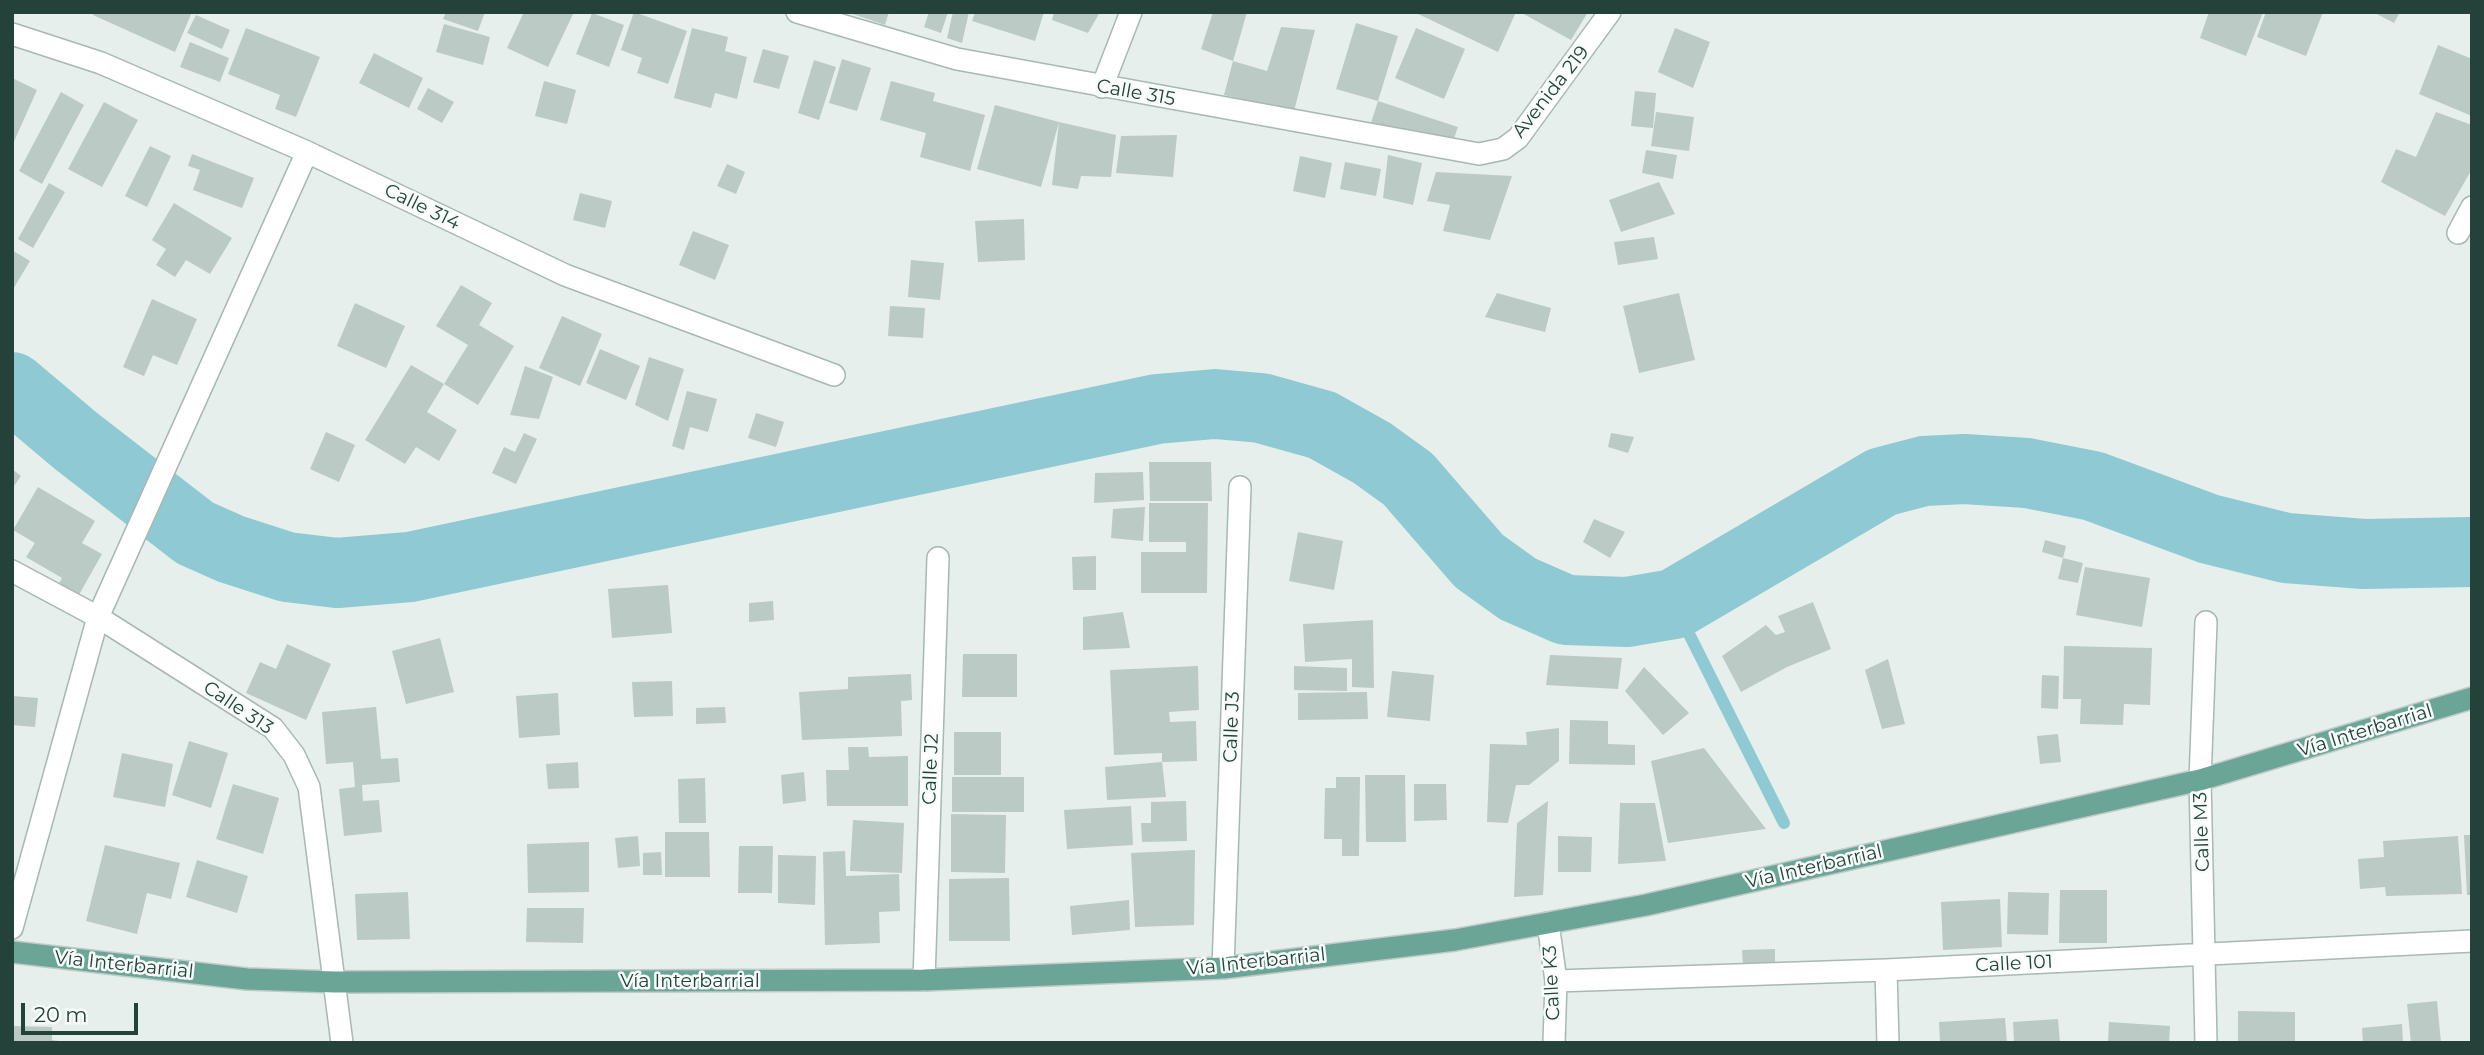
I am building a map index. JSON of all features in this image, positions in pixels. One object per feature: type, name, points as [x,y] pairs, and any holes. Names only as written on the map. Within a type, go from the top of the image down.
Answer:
[{"type":"main road","name":"Vía Interbarrial","points":[[12,952],[247,979],[335,982],[924,980],[1223,968],[1455,940],[1646,905],[2200,780],[2472,698]]},
{"type":"street","name":"Calle 315","points":[[797,12],[957,58],[1102,87],[1479,154]]},
{"type":"street","points":[[1102,87],[1131,12]]},
{"type":"street","name":"Avenida 219","points":[[1479,154],[1503,149],[1518,138],[1610,12]]},
{"type":"street","name":"Calle 314","points":[[12,34],[101,63],[307,152],[565,275],[834,375]]},
{"type":"street","points":[[12,928],[98,617],[307,152]]},
{"type":"street","points":[[2458,233],[2472,206]]},
{"type":"street","name":"Calle J3","points":[[1223,968],[1240,487]]},
{"type":"street","name":"Calle J2","points":[[924,980],[938,558]]},
{"type":"street","name":"Calle 313","points":[[12,571],[98,617],[274,728],[294,755],[309,787],[342,1043]]},
{"type":"street","name":"Calle M3","points":[[2206,622],[2200,780],[2206,1043]]},
{"type":"street","name":"Calle K3","points":[[1548,923],[1556,981],[1554,1043]]},
{"type":"street","name":"Calle 101","points":[[1556,981],[1886,970],[2472,941]]},
{"type":"street","points":[[1886,970],[1888,1043]]},
{"type":"building","points":[[94,12],[192,12],[175,52],[93,15]]},
{"type":"building","points":[[446,12],[485,12],[478,31],[443,19]]},
{"type":"building","points":[[524,12],[574,12],[548,67],[507,48]]},
{"type":"building","points":[[634,12],[687,31],[668,84],[637,73],[642,58],[621,50]]},
{"type":"building","points":[[847,12],[889,12],[885,25]]},
{"type":"building","points":[[929,12],[948,12],[941,33],[924,27]]},
{"type":"building","points":[[953,12],[969,12],[962,43],[947,38]]},
{"type":"building","points":[[975,12],[1044,12],[1035,41],[972,21]]},
{"type":"building","points":[[1054,12],[1100,12],[1088,33],[1052,20]]},
{"type":"building","points":[[1213,12],[1247,12],[1233,61],[1201,49]]},
{"type":"building","points":[[1414,12],[1516,12],[1498,52]]},
{"type":"building","points":[[1520,12],[1588,12],[1571,40]]},
{"type":"building","points":[[2209,12],[2263,12],[2246,56],[2200,38]]},
{"type":"building","points":[[2266,12],[2323,12],[2306,56],[2257,37]]},
{"type":"building","points":[[2373,12],[2400,12],[2394,23]]},
{"type":"building","points":[[592,13],[624,25],[609,67],[576,54]]},
{"type":"building","points":[[196,15],[230,30],[222,49],[187,33]]},
{"type":"building","points":[[1356,23],[1398,36],[1378,101],[1336,89]]},
{"type":"building","points":[[444,24],[490,37],[483,65],[436,52]]},
{"type":"building","points":[[1281,27],[1315,30],[1294,111],[1224,95],[1233,61],[1267,71]]},
{"type":"building","points":[[246,28],[320,57],[296,117],[275,109],[280,95],[228,74]]},
{"type":"building","points":[[692,28],[728,37],[725,51],[747,57],[737,99],[715,93],[711,108],[674,98]]},
{"type":"building","points":[[1416,28],[1465,49],[1444,99],[1395,78]]},
{"type":"building","points":[[1675,28],[1710,42],[1693,88],[1658,72]]},
{"type":"building","points":[[190,42],[229,58],[220,82],[180,67]]},
{"type":"building","points":[[2438,45],[2472,59],[2472,116],[2419,94]]},
{"type":"building","points":[[763,49],[789,56],[779,89],[753,82]]},
{"type":"building","points":[[374,53],[423,78],[409,108],[359,83]]},
{"type":"building","points":[[842,59],[871,68],[857,111],[829,103]]},
{"type":"building","points":[[814,60],[836,67],[819,120],[798,113]]},
{"type":"building","points":[[12,78],[37,90],[12,146]]},
{"type":"building","points":[[544,81],[576,90],[567,124],[535,116]]},
{"type":"building","points":[[891,81],[935,93],[933,101],[985,115],[970,171],[920,157],[926,133],[880,120]]},
{"type":"building","points":[[428,88],[454,102],[442,123],[417,109]]},
{"type":"building","points":[[1635,91],[1656,93],[1653,128],[1631,126]]},
{"type":"building","points":[[61,92],[84,105],[42,184],[19,171]]},
{"type":"building","points":[[1378,101],[1458,127],[1452,144],[1371,123]]},
{"type":"building","points":[[104,102],[138,120],[102,187],[68,169]]},
{"type":"building","points":[[995,105],[1059,122],[1041,187],[977,169]]},
{"type":"building","points":[[1656,112],[1694,117],[1689,151],[1651,146]]},
{"type":"building","points":[[2436,112],[2472,125],[2472,169],[2445,216],[2381,182],[2396,149],[2416,157]]},
{"type":"building","points":[[1059,122],[1116,135],[1111,177],[1081,176],[1078,189],[1052,185]]},
{"type":"building","points":[[1177,135],[1173,177],[1116,173],[1121,136]]},
{"type":"building","points":[[150,146],[171,156],[147,207],[125,196]]},
{"type":"building","points":[[1646,150],[1677,155],[1673,179],[1642,173]]},
{"type":"building","points":[[192,154],[254,178],[242,208],[193,190],[200,170],[188,166]]},
{"type":"building","points":[[1388,155],[1422,163],[1413,205],[1383,198]]},
{"type":"building","points":[[1300,156],[1332,163],[1325,198],[1293,191]]},
{"type":"building","points":[[1345,162],[1381,169],[1376,196],[1340,189]]},
{"type":"building","points":[[727,164],[745,172],[736,194],[717,186]]},
{"type":"building","points":[[1436,172],[1512,176],[1490,240],[1443,231],[1450,205],[1427,201]]},
{"type":"building","points":[[1659,182],[1675,214],[1621,232],[1609,200]]},
{"type":"building","points":[[49,183],[65,192],[33,248],[18,239]]},
{"type":"building","points":[[580,193],[612,201],[605,228],[573,220]]},
{"type":"building","points":[[174,203],[232,238],[210,274],[186,260],[175,277],[156,265],[166,249],[152,240]]},
{"type":"building","points":[[1024,219],[1025,260],[978,262],[975,221]]},
{"type":"building","points":[[693,231],[729,245],[715,280],[679,265]]},
{"type":"building","points":[[1654,237],[1658,259],[1618,265],[1614,242]]},
{"type":"building","points":[[12,250],[30,261],[12,291]]},
{"type":"building","points":[[911,260],[944,263],[940,300],[908,297]]},
{"type":"building","points":[[461,285],[492,303],[479,325],[514,346],[478,405],[444,384],[468,345],[436,326]]},
{"type":"building","points":[[1497,293],[1551,308],[1545,332],[1485,317]]},
{"type":"building","points":[[1679,293],[1695,360],[1639,373],[1623,306]]},
{"type":"building","points":[[152,299],[197,319],[177,365],[153,355],[144,376],[123,367]]},
{"type":"building","points":[[355,303],[405,326],[386,368],[337,346]]},
{"type":"building","points":[[890,306],[925,308],[923,338],[888,336]]},
{"type":"building","points":[[562,316],[602,334],[580,386],[539,368]]},
{"type":"building","points":[[600,349],[640,366],[626,400],[586,383]]},
{"type":"building","points":[[649,357],[684,369],[668,421],[635,405]]},
{"type":"building","points":[[411,365],[444,384],[427,412],[457,430],[439,461],[416,447],[405,464],[365,440]]},
{"type":"building","points":[[525,366],[553,377],[539,419],[510,415]]},
{"type":"building","points":[[687,391],[717,399],[708,432],[690,427],[684,450],[672,446]]},
{"type":"building","points":[[756,413],[784,422],[776,447],[748,438]]},
{"type":"building","points":[[326,432],[355,445],[339,482],[310,469]]},
{"type":"building","points":[[524,433],[537,439],[516,484],[492,473],[504,447],[515,452]]},
{"type":"building","points":[[1611,433],[1634,437],[1628,453],[1608,447]]},
{"type":"building","points":[[1149,462],[1211,462],[1212,501],[1150,501]]},
{"type":"building","points":[[12,469],[21,476],[12,489]]},
{"type":"building","points":[[1143,472],[1144,500],[1094,503],[1095,473]]},
{"type":"building","points":[[38,487],[95,521],[82,543],[102,554],[76,600],[56,589],[62,578],[26,557],[35,543],[13,530]]},
{"type":"building","points":[[1149,503],[1208,503],[1207,593],[1141,593],[1141,552],[1186,552],[1186,542],[1149,542]]},
{"type":"building","points":[[1145,507],[1143,541],[1111,538],[1113,509]]},
{"type":"building","points":[[1594,519],[1625,532],[1610,558],[1583,542]]},
{"type":"building","points":[[1298,532],[1343,541],[1334,590],[1289,581]]},
{"type":"building","points":[[2045,540],[2066,546],[2063,558],[2042,552]]},
{"type":"building","points":[[1096,556],[1096,590],[1073,590],[1072,557]]},
{"type":"building","points":[[2063,558],[2083,563],[2078,583],[2058,579]]},
{"type":"building","points":[[2085,567],[2150,578],[2142,627],[2076,615]]},
{"type":"building","points":[[668,585],[672,633],[612,638],[608,589]]},
{"type":"building","points":[[773,601],[774,620],[749,622],[749,603]]},
{"type":"building","points":[[1813,602],[1831,649],[1787,667],[1741,692],[1722,656],[1766,625],[1776,635],[1785,632],[1778,616]]},
{"type":"building","points":[[1123,612],[1130,648],[1083,650],[1083,617]]},
{"type":"building","points":[[1373,620],[1374,688],[1352,687],[1352,659],[1305,662],[1303,624]]},
{"type":"building","points":[[440,638],[454,692],[406,704],[392,651]]},
{"type":"building","points":[[287,644],[331,664],[306,720],[246,693],[260,662],[276,669]]},
{"type":"building","points":[[2064,646],[2152,648],[2150,705],[2124,704],[2123,725],[2080,724],[2081,699],[2063,699]]},
{"type":"building","points":[[963,654],[1017,654],[1017,697],[962,697]]},
{"type":"building","points":[[1550,655],[1622,658],[1618,689],[1546,685]]},
{"type":"building","points":[[1888,659],[1905,724],[1882,729],[1865,670]]},
{"type":"building","points":[[1198,666],[1199,710],[1169,712],[1170,722],[1196,721],[1197,761],[1162,762],[1162,753],[1114,755],[1110,670]]},
{"type":"building","points":[[1294,666],[1347,668],[1347,691],[1294,690]]},
{"type":"building","points":[[1644,667],[1689,713],[1663,735],[1625,691]]},
{"type":"building","points":[[1392,671],[1434,675],[1430,721],[1387,717]]},
{"type":"building","points":[[911,674],[912,700],[901,701],[902,736],[802,740],[799,692],[848,689],[848,677]]},
{"type":"building","points":[[2042,675],[2059,676],[2058,709],[2041,708]]},
{"type":"building","points":[[672,681],[673,716],[634,717],[632,682]]},
{"type":"building","points":[[1367,692],[1368,719],[1298,720],[1298,693]]},
{"type":"building","points":[[558,693],[560,735],[519,738],[516,696]]},
{"type":"building","points":[[12,696],[38,698],[35,727],[12,725]]},
{"type":"building","points":[[376,707],[381,759],[398,758],[400,782],[362,785],[363,801],[379,800],[382,832],[344,836],[339,789],[355,787],[353,762],[326,764],[322,712]]},
{"type":"building","points":[[725,707],[726,723],[696,724],[696,708]]},
{"type":"building","points":[[1570,720],[1608,721],[1608,744],[1635,745],[1635,765],[1569,764]]},
{"type":"building","points":[[1559,728],[1559,761],[1529,785],[1516,785],[1508,823],[1487,822],[1490,744],[1527,745],[1526,732]]},
{"type":"building","points":[[954,732],[1001,732],[1001,775],[954,775]]},
{"type":"building","points":[[2058,734],[2061,762],[2040,764],[2037,736]]},
{"type":"building","points":[[189,741],[228,753],[211,808],[172,795]]},
{"type":"building","points":[[848,747],[868,747],[869,757],[908,756],[908,806],[827,806],[826,770],[849,770]]},
{"type":"building","points":[[1704,748],[1766,829],[1668,843],[1651,761]]},
{"type":"building","points":[[122,753],[173,764],[165,807],[113,797]]},
{"type":"building","points":[[578,762],[579,788],[548,789],[546,764]]},
{"type":"building","points":[[1162,762],[1166,797],[1107,800],[1105,767]]},
{"type":"building","points":[[804,772],[806,801],[783,804],[781,775]]},
{"type":"building","points":[[1365,775],[1405,775],[1406,842],[1366,842]]},
{"type":"building","points":[[952,777],[1024,777],[1024,812],[952,812]]},
{"type":"building","points":[[1336,777],[1360,777],[1359,856],[1342,856],[1342,839],[1324,839],[1325,788],[1336,788]]},
{"type":"building","points":[[705,778],[706,823],[679,823],[678,779]]},
{"type":"building","points":[[233,784],[279,798],[263,854],[216,839]]},
{"type":"building","points":[[1414,784],[1446,784],[1447,820],[1414,821]]},
{"type":"building","points":[[1186,801],[1187,841],[1142,842],[1141,823],[1151,823],[1151,802]]},
{"type":"building","points":[[1548,801],[1543,895],[1514,897],[1517,823]]},
{"type":"building","points":[[1620,803],[1655,803],[1666,861],[1618,864]]},
{"type":"building","points":[[1131,806],[1133,845],[1067,849],[1064,810]]},
{"type":"building","points":[[951,814],[1006,815],[1005,873],[951,872]]},
{"type":"building","points":[[853,820],[904,823],[902,873],[850,871]]},
{"type":"building","points":[[665,832],[709,832],[710,877],[665,877]]},
{"type":"building","points":[[2464,835],[2472,835],[2472,895],[2467,895]]},
{"type":"building","points":[[638,836],[640,866],[618,868],[615,838]]},
{"type":"building","points":[[1558,836],[1592,837],[1591,872],[1558,872]]},
{"type":"building","points":[[2458,836],[2462,894],[2386,896],[2385,887],[2360,889],[2358,859],[2384,857],[2383,841]]},
{"type":"building","points":[[589,842],[589,892],[528,893],[527,844]]},
{"type":"building","points":[[105,845],[180,863],[171,899],[147,893],[137,934],[86,921]]},
{"type":"building","points":[[739,846],[773,846],[772,893],[738,893]]},
{"type":"building","points":[[1195,850],[1194,925],[1135,927],[1131,853]]},
{"type":"building","points":[[845,851],[846,876],[899,874],[900,911],[879,912],[880,943],[825,945],[823,852]]},
{"type":"building","points":[[661,852],[662,875],[643,875],[643,853]]},
{"type":"building","points":[[778,855],[816,856],[815,905],[778,903]]},
{"type":"building","points":[[197,860],[248,876],[237,913],[186,897]]},
{"type":"building","points":[[1009,878],[1010,941],[949,941],[949,879]]},
{"type":"building","points":[[2060,890],[2107,890],[2107,943],[2059,943]]},
{"type":"building","points":[[408,892],[410,939],[357,940],[355,894]]},
{"type":"building","points":[[2008,892],[2049,893],[2048,935],[2007,934]]},
{"type":"building","points":[[2000,899],[2002,947],[1943,950],[1941,902]]},
{"type":"building","points":[[1129,900],[1130,930],[1072,935],[1070,906]]},
{"type":"building","points":[[527,908],[584,908],[583,943],[526,942]]},
{"type":"building","points":[[1775,949],[1775,965],[1743,966],[1742,950]]},
{"type":"building","points":[[2437,1001],[2441,1043],[2411,1043],[2407,1004]]},
{"type":"building","points":[[2238,1011],[2295,1012],[2295,1043],[2238,1043]]},
{"type":"building","points":[[2005,1018],[2007,1043],[1940,1043],[1939,1022]]},
{"type":"building","points":[[2058,1019],[2060,1043],[2014,1043],[2013,1022]]},
{"type":"building","points":[[2109,1022],[2170,1026],[2169,1043],[2108,1043]]},
{"type":"building","points":[[2402,1024],[2403,1043],[2363,1043],[2362,1028]]},
{"type":"building","points":[[12,1026],[52,1027],[52,1040],[72,1043],[12,1043]]},
{"type":"waterway","points":[[12,387],[76,441],[195,533],[231,549],[287,567],[337,573],[410,567],[1157,409],[1215,404],[1261,408],[1322,425],[1372,453],[1408,479],[1479,561],[1518,589],[1566,610],[1627,612],[1674,604],[1882,482],[1924,471],[1964,469],[2027,473],[2093,486],[2209,529],[2286,548],[2364,554],[2472,552]]},
{"type":"waterway","points":[[1674,604],[1784,823]]}]
